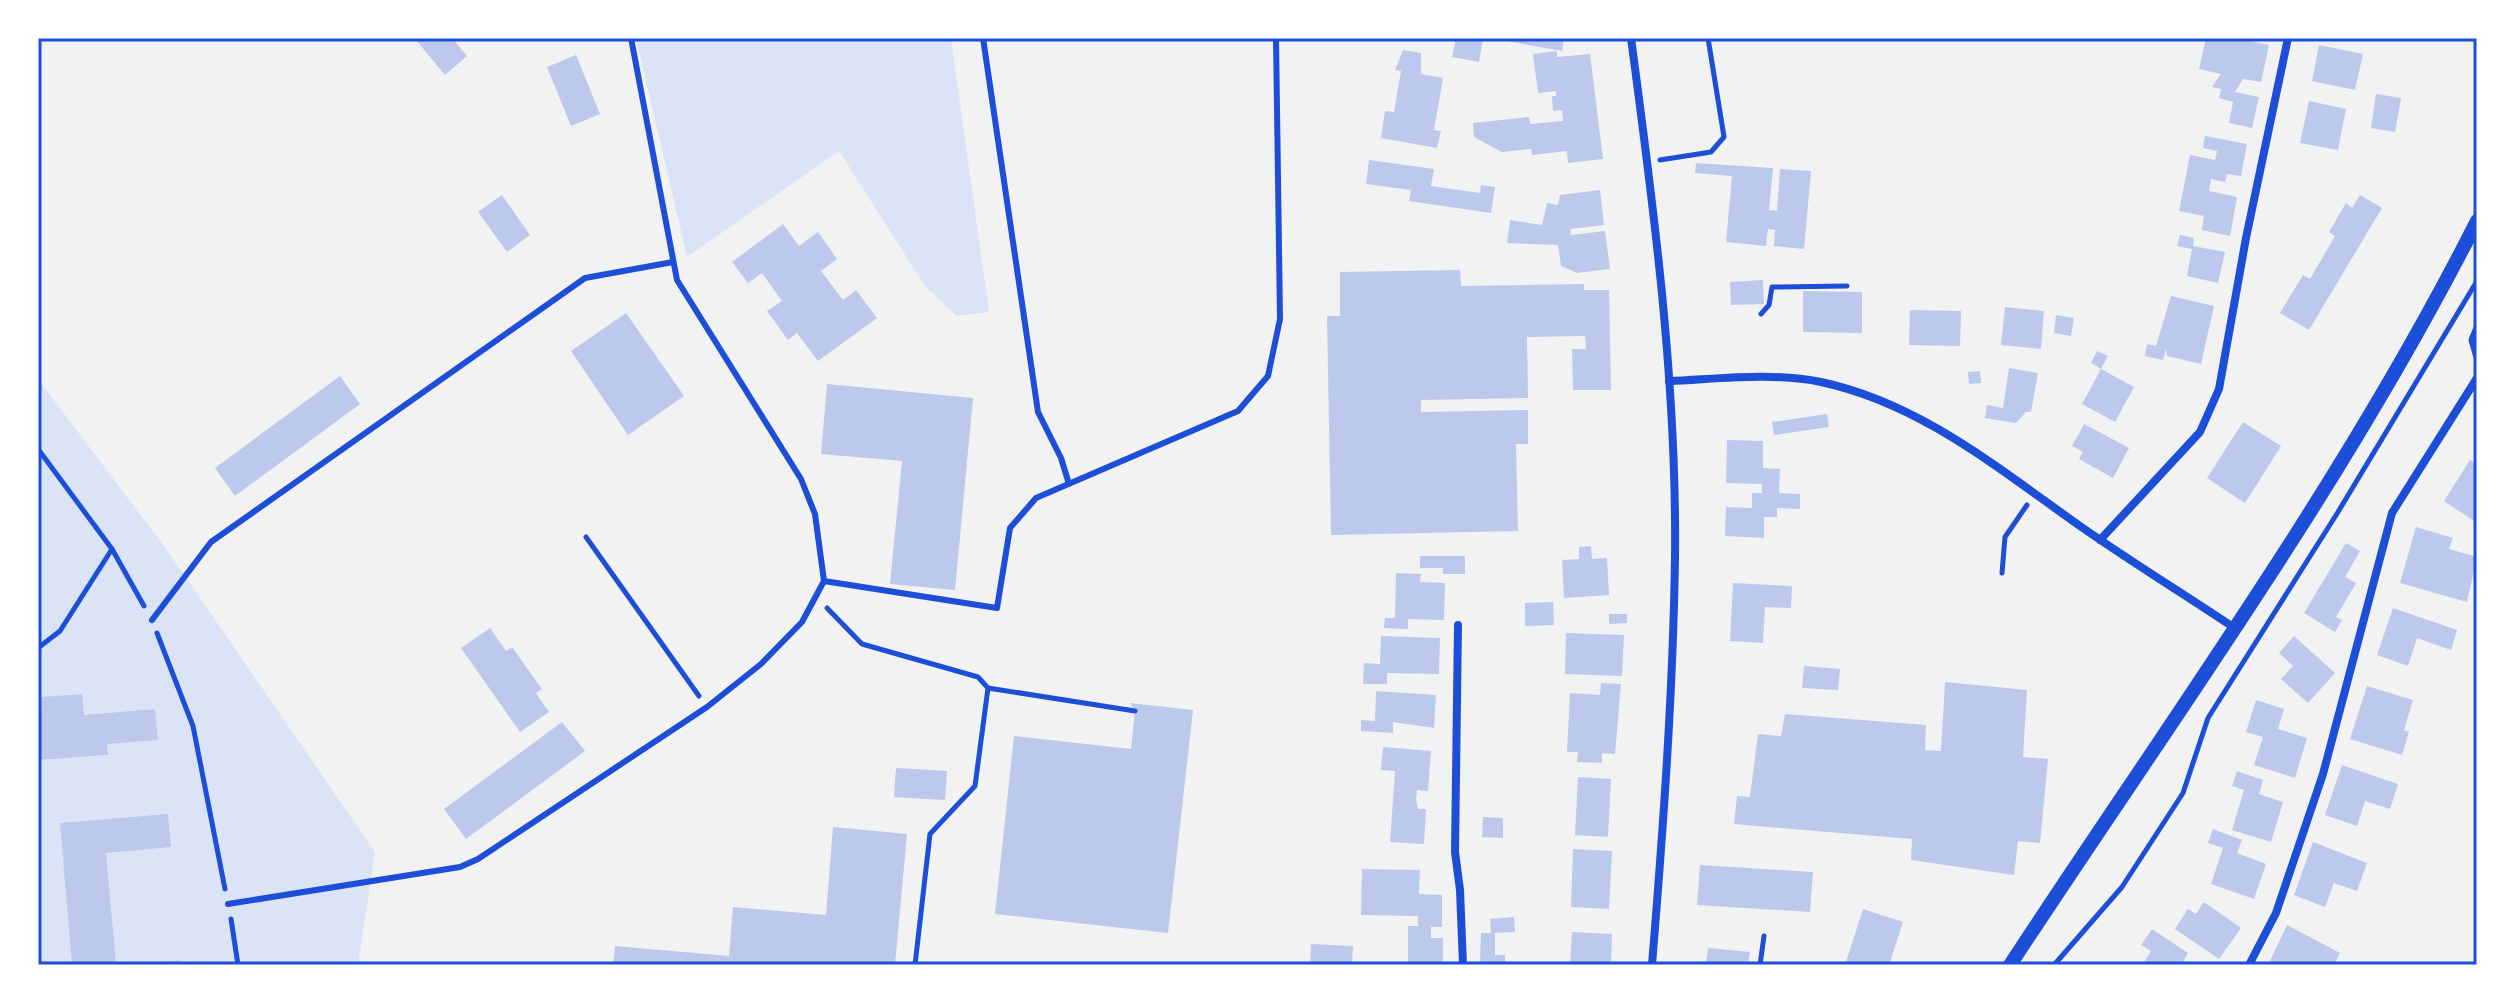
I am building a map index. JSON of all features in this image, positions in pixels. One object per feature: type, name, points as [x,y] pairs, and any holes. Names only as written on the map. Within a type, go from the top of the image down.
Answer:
[{"type":"street","points":[[1631,38],[1669,381],[1674,572],[1669,746],[1652,965]]},
{"type":"street","points":[[2100,540],[2200,432],[2219,389],[2246,238],[2288,38]]},
{"type":"street","points":[[2010,965],[2318,499],[2427,315],[2477,221]]},
{"type":"street","points":[[1669,381],[1761,377],[1820,382],[1879,400],[1942,429],[2100,540],[2233,627]]},
{"type":"street","points":[[2249,965],[2276,913],[2323,774],[2392,513],[2477,378]]},
{"type":"street","points":[[1458,625],[1455,852],[1463,965]]},
{"type":"lane","points":[[228,904],[460,867],[478,859],[707,707],[761,664],[802,622],[824,581],[815,514],[801,479],[677,280],[631,38]]},
{"type":"lane","points":[[983,38],[1038,412],[1061,458],[1069,484]]},
{"type":"lane","points":[[824,581],[997,608],[1010,528],[1036,498],[1238,411],[1268,376],[1280,319],[1276,38]]},
{"type":"lane","points":[[152,620],[211,542],[585,278],[673,262]]},
{"type":"path","points":[[1647,162],[1711,152],[1724,137],[1708,38]]},
{"type":"path","points":[[2054,965],[2122,887],[2183,793],[2208,718],[2330,525],[2477,281]]},
{"type":"path","points":[[1761,314],[1769,305],[1772,287],[1847,286]]},
{"type":"path","points":[[2477,325],[2471,340],[2477,361]]},
{"type":"path","points":[[38,449],[112,549],[152,620],[193,726],[238,965]]},
{"type":"path","points":[[2002,573],[2005,537],[2019,517]]},
{"type":"path","points":[[586,537],[707,707]]},
{"type":"path","points":[[38,648],[60,631],[112,549]]},
{"type":"path","points":[[824,581],[827,612],[862,644],[978,677],[988,688],[1135,711]]},
{"type":"path","points":[[915,965],[930,834],[975,786],[988,688]]},
{"type":"path","points":[[1760,965],[1764,936]]},
{"type":"shaded area","points":[[636,38],[951,38],[989,312],[957,316],[925,286],[839,151],[687,257]]},
{"type":"shaded area","points":[[38,379],[167,550],[375,852],[358,965],[38,965]]},
{"type":"building","points":[[452,38],[467,56],[445,75],[416,40]]},
{"type":"building","points":[[1456,38],[1483,38],[1479,62],[1452,57]]},
{"type":"building","points":[[1490,38],[1564,38],[1562,51]]},
{"type":"building","points":[[2206,38],[2236,38],[2269,45],[2261,82],[2243,79],[2235,92],[2259,97],[2252,128],[2229,123],[2233,102],[2219,98],[2221,89],[2212,87],[2221,74],[2199,69]]},
{"type":"building","points":[[2319,45],[2363,54],[2355,90],[2312,81]]},
{"type":"building","points":[[1403,50],[1421,53],[1421,74],[1443,78],[1434,130],[1441,131],[1437,148],[1381,138],[1385,111],[1394,112],[1401,71],[1395,70]]},
{"type":"building","points":[[1557,51],[1557,57],[1590,54],[1603,159],[1568,163],[1567,151],[1532,155],[1531,149],[1502,152],[1474,137],[1473,123],[1529,117],[1530,124],[1563,121],[1562,110],[1553,111],[1552,96],[1556,96],[1556,91],[1538,93],[1533,54]]},
{"type":"building","points":[[576,55],[600,114],[571,126],[547,67]]},
{"type":"building","points":[[2376,94],[2401,98],[2395,132],[2371,128]]},
{"type":"building","points":[[2309,101],[2346,109],[2338,150],[2300,143]]},
{"type":"building","points":[[2205,136],[2247,144],[2241,176],[2227,174],[2225,182],[2211,179],[2209,191],[2237,197],[2230,236],[2202,230],[2204,216],[2179,211],[2190,155],[2215,160],[2217,151],[2203,148]]},
{"type":"building","points":[[1369,160],[1434,169],[1431,186],[1480,193],[1481,185],[1495,187],[1491,213],[1409,201],[1411,190],[1366,184]]},
{"type":"building","points":[[1696,163],[1773,168],[1769,210],[1777,211],[1780,169],[1811,171],[1804,249],[1774,246],[1775,230],[1768,229],[1766,246],[1726,242],[1732,176],[1695,173]]},
{"type":"building","points":[[1600,190],[1604,225],[1570,229],[1571,235],[1605,231],[1610,269],[1577,273],[1561,266],[1558,245],[1507,243],[1510,220],[1542,225],[1547,203],[1558,205],[1560,195]]},
{"type":"building","points":[[502,195],[530,235],[507,252],[478,212]]},
{"type":"building","points":[[2360,195],[2382,208],[2309,330],[2280,313],[2303,275],[2310,279],[2335,236],[2329,232],[2346,203],[2352,208]]},
{"type":"building","points":[[783,224],[799,246],[818,232],[837,259],[821,271],[843,300],[856,290],[877,318],[818,361],[797,333],[788,340],[767,311],[782,301],[762,273],[748,283],[732,262]]},
{"type":"building","points":[[2180,235],[2194,238],[2193,246],[2225,252],[2218,283],[2187,276],[2192,249],[2177,246]]},
{"type":"building","points":[[1460,270],[1461,286],[1584,284],[1584,290],[1609,290],[1611,390],[1573,390],[1572,349],[1586,349],[1585,336],[1527,337],[1528,398],[1421,400],[1421,412],[1528,410],[1528,444],[1516,444],[1518,531],[1331,535],[1327,316],[1340,316],[1340,272]]},
{"type":"building","points":[[1763,280],[1764,304],[1731,305],[1730,282]]},
{"type":"building","points":[[1803,291],[1862,292],[1862,333],[1803,332]]},
{"type":"building","points":[[2171,296],[2214,306],[2201,364],[2167,356],[2166,349],[2163,360],[2145,356],[2147,344],[2156,346]]},
{"type":"building","points":[[2005,307],[2044,311],[2041,349],[2001,345]]},
{"type":"building","points":[[1910,310],[1961,311],[1960,346],[1909,345]]},
{"type":"building","points":[[626,313],[684,396],[628,435],[571,351]]},
{"type":"building","points":[[2056,315],[2074,318],[2071,336],[2054,333]]},
{"type":"building","points":[[2097,351],[2108,356],[2101,369],[2091,363]]},
{"type":"building","points":[[2009,368],[2038,373],[2031,412],[2026,412],[2016,423],[1985,418],[1987,405],[2003,408]]},
{"type":"building","points":[[2101,369],[2134,387],[2115,422],[2082,404]]},
{"type":"building","points":[[1980,371],[1981,383],[1969,384],[1968,372]]},
{"type":"building","points":[[340,376],[360,404],[235,496],[215,468]]},
{"type":"building","points":[[827,384],[973,398],[955,590],[890,584],[902,461],[821,454]]},
{"type":"building","points":[[1827,414],[1829,427],[1774,435],[1772,422]]},
{"type":"building","points":[[2243,422],[2281,446],[2245,503],[2207,478]]},
{"type":"building","points":[[2084,424],[2129,448],[2113,478],[2079,459],[2083,452],[2072,446]]},
{"type":"building","points":[[1727,440],[1763,441],[1763,468],[1780,469],[1779,493],[1800,494],[1800,509],[1777,508],[1777,517],[1764,517],[1764,538],[1725,536],[1726,507],[1752,508],[1752,493],[1762,493],[1762,484],[1726,483]]},
{"type":"building","points":[[2470,460],[2477,464],[2477,523],[2444,501]]},
{"type":"building","points":[[2416,527],[2453,538],[2449,549],[2477,557],[2467,602],[2400,583]]},
{"type":"building","points":[[2346,543],[2360,551],[2345,577],[2356,583],[2336,617],[2342,620],[2335,632],[2304,613]]},
{"type":"building","points":[[1591,546],[1592,559],[1607,558],[1609,595],[1564,598],[1562,560],[1579,559],[1579,547]]},
{"type":"building","points":[[1420,556],[1465,556],[1465,574],[1443,574],[1443,568],[1420,568]]},
{"type":"building","points":[[1396,573],[1421,574],[1420,582],[1445,583],[1444,620],[1408,619],[1408,629],[1384,628],[1385,618],[1395,618]]},
{"type":"building","points":[[1733,583],[1792,586],[1791,608],[1765,607],[1763,643],[1730,641]]},
{"type":"building","points":[[1553,602],[1554,625],[1525,626],[1525,603]]},
{"type":"building","points":[[2393,608],[2457,630],[2451,650],[2417,638],[2408,666],[2377,655]]},
{"type":"building","points":[[1609,614],[1627,614],[1627,623],[1609,624]]},
{"type":"building","points":[[490,628],[506,651],[512,647],[542,689],[536,693],[549,712],[520,732],[461,648]]},
{"type":"building","points":[[1566,633],[1624,635],[1622,676],[1565,674]]},
{"type":"building","points":[[1381,636],[1440,638],[1439,674],[1387,673],[1387,684],[1363,684],[1364,663],[1380,664]]},
{"type":"building","points":[[2294,636],[2335,673],[2308,703],[2281,679],[2293,666],[2279,653]]},
{"type":"building","points":[[1804,666],[1840,669],[1838,690],[1802,688]]},
{"type":"building","points":[[1945,682],[2027,690],[2023,757],[2048,759],[2040,843],[2018,841],[2014,875],[1911,860],[1912,839],[1734,824],[1737,796],[1750,797],[1758,734],[1781,736],[1785,714],[1926,725],[1925,750],[1941,751]]},
{"type":"building","points":[[1601,683],[1621,684],[1615,754],[1602,753],[1602,763],[1577,762],[1578,752],[1567,752],[1570,693],[1600,695]]},
{"type":"building","points":[[2367,686],[2413,700],[2404,730],[2409,732],[2402,755],[2350,739]]},
{"type":"building","points":[[1376,691],[1436,695],[1434,728],[1393,722],[1393,733],[1361,731],[1361,720],[1375,721]]},
{"type":"building","points":[[82,694],[84,715],[155,709],[158,740],[107,744],[108,755],[38,760],[42,697]]},
{"type":"building","points":[[2256,700],[2284,709],[2278,729],[2307,738],[2295,778],[2254,765],[2263,737],[2246,732]]},
{"type":"building","points":[[1130,703],[1193,710],[1168,933],[995,914],[1014,736],[1131,749],[1135,711]]},
{"type":"building","points":[[562,722],[585,751],[466,839],[444,809]]},
{"type":"building","points":[[1383,747],[1431,751],[1428,791],[1417,790],[1416,800],[1418,809],[1426,809],[1424,844],[1390,842],[1395,771],[1381,770]]},
{"type":"building","points":[[2342,765],[2398,784],[2390,809],[2365,801],[2357,826],[2325,815]]},
{"type":"building","points":[[896,768],[947,771],[945,800],[894,797]]},
{"type":"building","points":[[2237,771],[2263,780],[2259,794],[2283,802],[2271,842],[2232,830],[2244,790],[2232,786]]},
{"type":"building","points":[[1578,777],[1611,779],[1608,837],[1575,835]]},
{"type":"building","points":[[168,814],[171,847],[106,853],[116,965],[72,965],[60,823]]},
{"type":"building","points":[[1483,817],[1503,818],[1503,838],[1482,837]]},
{"type":"building","points":[[833,827],[907,834],[895,965],[613,965],[615,946],[729,956],[733,907],[826,915]]},
{"type":"building","points":[[2213,829],[2242,840],[2237,853],[2266,864],[2254,899],[2211,884],[2223,848],[2208,843]]},
{"type":"building","points":[[2313,842],[2367,863],[2357,891],[2334,883],[2325,907],[2294,895]]},
{"type":"building","points":[[1573,849],[1612,851],[1609,909],[1571,907]]},
{"type":"building","points":[[1700,865],[1813,872],[1810,912],[1697,905]]},
{"type":"building","points":[[1362,869],[1420,870],[1419,894],[1442,895],[1442,927],[1431,927],[1431,938],[1443,938],[1443,965],[1408,965],[1408,926],[1418,926],[1418,916],[1361,915]]},
{"type":"building","points":[[2204,902],[2241,928],[2219,959],[2175,929],[2188,909],[2196,914]]},
{"type":"building","points":[[1863,909],[1903,922],[1889,965],[1845,965]]},
{"type":"building","points":[[1514,917],[1515,932],[1495,933],[1495,955],[1505,955],[1505,965],[1480,965],[1481,933],[1491,933],[1490,919]]},
{"type":"building","points":[[2287,925],[2340,953],[2334,965],[2268,965]]},
{"type":"building","points":[[2152,929],[2188,953],[2183,962],[2187,965],[2142,965],[2151,951],[2141,945]]},
{"type":"building","points":[[1572,932],[1612,934],[1611,965],[1570,965]]},
{"type":"building","points":[[1311,944],[1353,946],[1352,965],[1310,965]]},
{"type":"building","points":[[1708,948],[1750,952],[1748,965],[1706,965]]},
{"type":"building","points":[[180,960],[181,965],[152,965],[152,963]]}]
